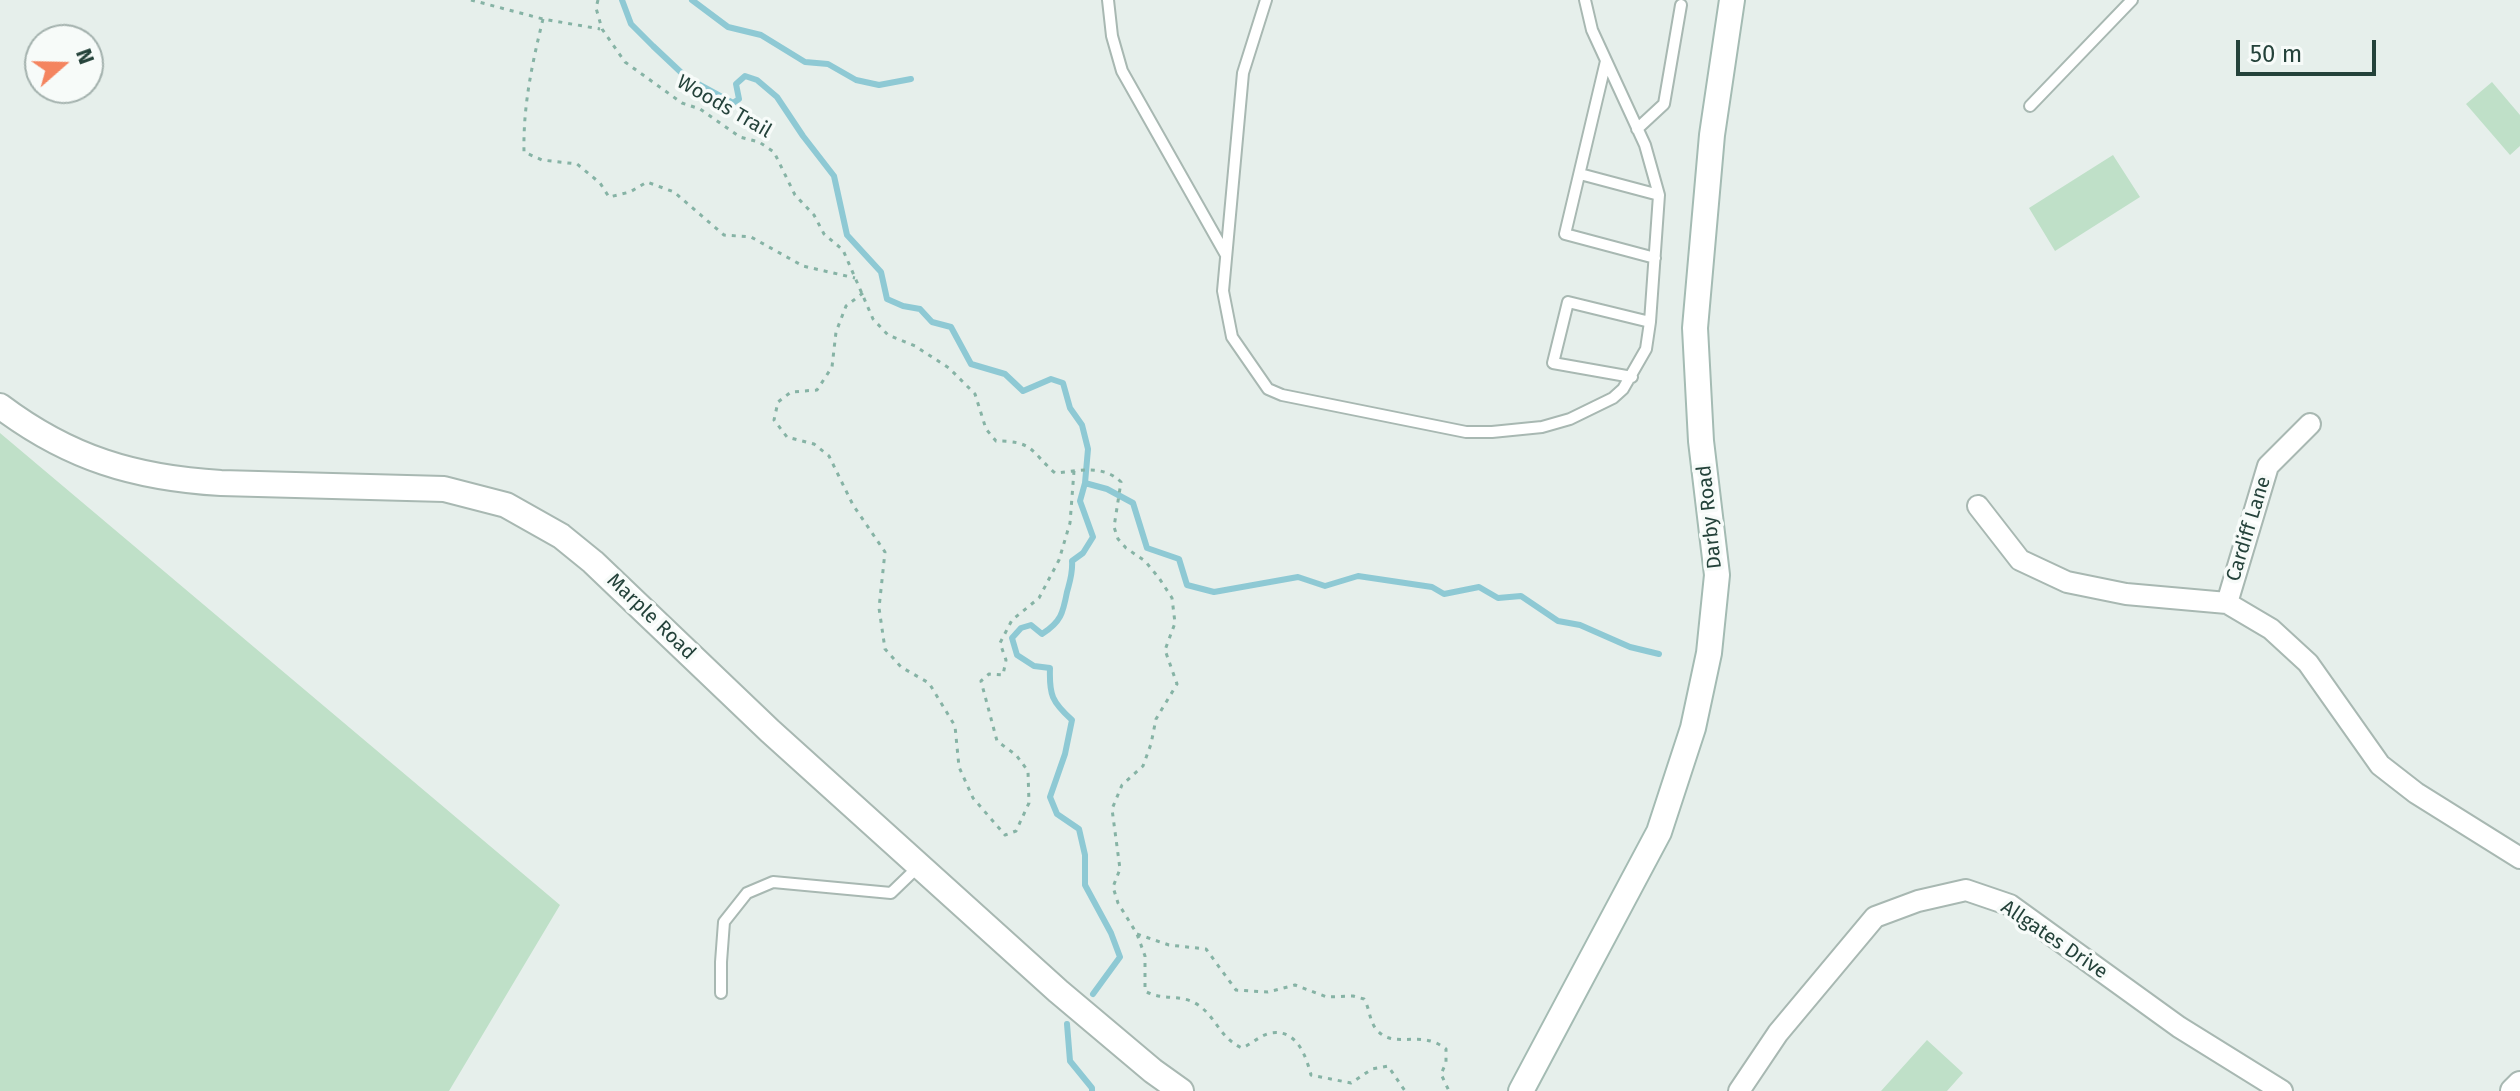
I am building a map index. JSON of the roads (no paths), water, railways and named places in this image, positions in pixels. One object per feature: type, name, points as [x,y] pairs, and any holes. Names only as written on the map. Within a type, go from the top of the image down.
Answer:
[{"type":"street","name":"Darby Road","points":[[1521,1091],[1659,832],[1693,728],[1709,653],[1717,575],[1701,441],[1695,328],[1712,135],[1732,0]]},
{"type":"street","name":"Marple Road","points":[[0,406],[58,445],[138,473],[209,483],[444,489],[506,505],[561,536],[593,562],[770,731],[1058,991],[1181,1091]]},
{"type":"street","name":"Cardiff Lane","points":[[2227,603],[2268,466],[2310,424]]},
{"type":"street","points":[[1978,506],[2020,560],[2067,582],[2126,594],[2227,603],[2271,629],[2308,663],[2380,765],[2416,793],[2520,858]]},
{"type":"street","name":"Allgates Drive","points":[[1739,1091],[1778,1033],[1875,917],[1918,901],[1966,890],[2010,905],[2179,1027],[2282,1091]]},
{"type":"street","points":[[2513,1091],[2520,1084]]},
{"type":"lane","points":[[1108,0],[1112,36],[1122,71],[1227,257]]},
{"type":"lane","points":[[1266,0],[1243,73],[1223,291],[1232,337],[1268,389],[1282,395],[1466,432],[1542,427],[1583,415],[1613,398],[1632,377],[1646,349],[1659,195],[1645,145],[1592,30],[1585,0]]},
{"type":"lane","points":[[2030,106],[2132,0]]},
{"type":"lane","points":[[1637,129],[1664,104],[1681,5]]},
{"type":"lane","points":[[1606,61],[1565,234],[1655,258]]},
{"type":"lane","points":[[1580,174],[1659,195]]},
{"type":"lane","points":[[1632,377],[1553,363],[1568,302],[1650,322]]},
{"type":"lane","points":[[721,993],[724,922],[747,893],[773,882],[891,893],[919,866]]},
{"type":"waterway","points":[[622,0],[631,24],[687,78],[733,103],[739,99],[736,84],[745,76],[757,80],[777,97],[834,176],[847,235],[881,272],[887,299],[920,309],[932,322],[951,327],[971,364],[1005,374],[1023,391],[1051,379],[1063,383],[1070,408],[1082,425],[1088,449],[1085,483],[1107,489],[1133,503],[1147,548],[1179,559],[1187,585],[1214,592],[1298,577],[1325,586],[1358,576],[1432,587],[1444,594],[1479,587],[1498,598],[1521,596],[1558,621],[1580,625],[1630,647],[1659,654]]},
{"type":"waterway","points":[[692,0],[728,27],[761,35],[805,62],[828,64],[856,80],[879,85],[911,79]]},
{"type":"waterway","points":[[1085,483],[1080,501],[1093,537],[1083,553],[1072,561],[1071,577],[1060,616],[1042,634],[1031,625],[1021,628],[1012,638],[1017,655],[1034,666],[1050,668],[1053,697],[1072,720],[1065,754],[1050,797],[1057,814],[1079,829],[1085,855],[1085,885],[1120,957],[1093,994]]},
{"type":"waterway","points":[[1067,1024],[1070,1061],[1092,1091]]}]
